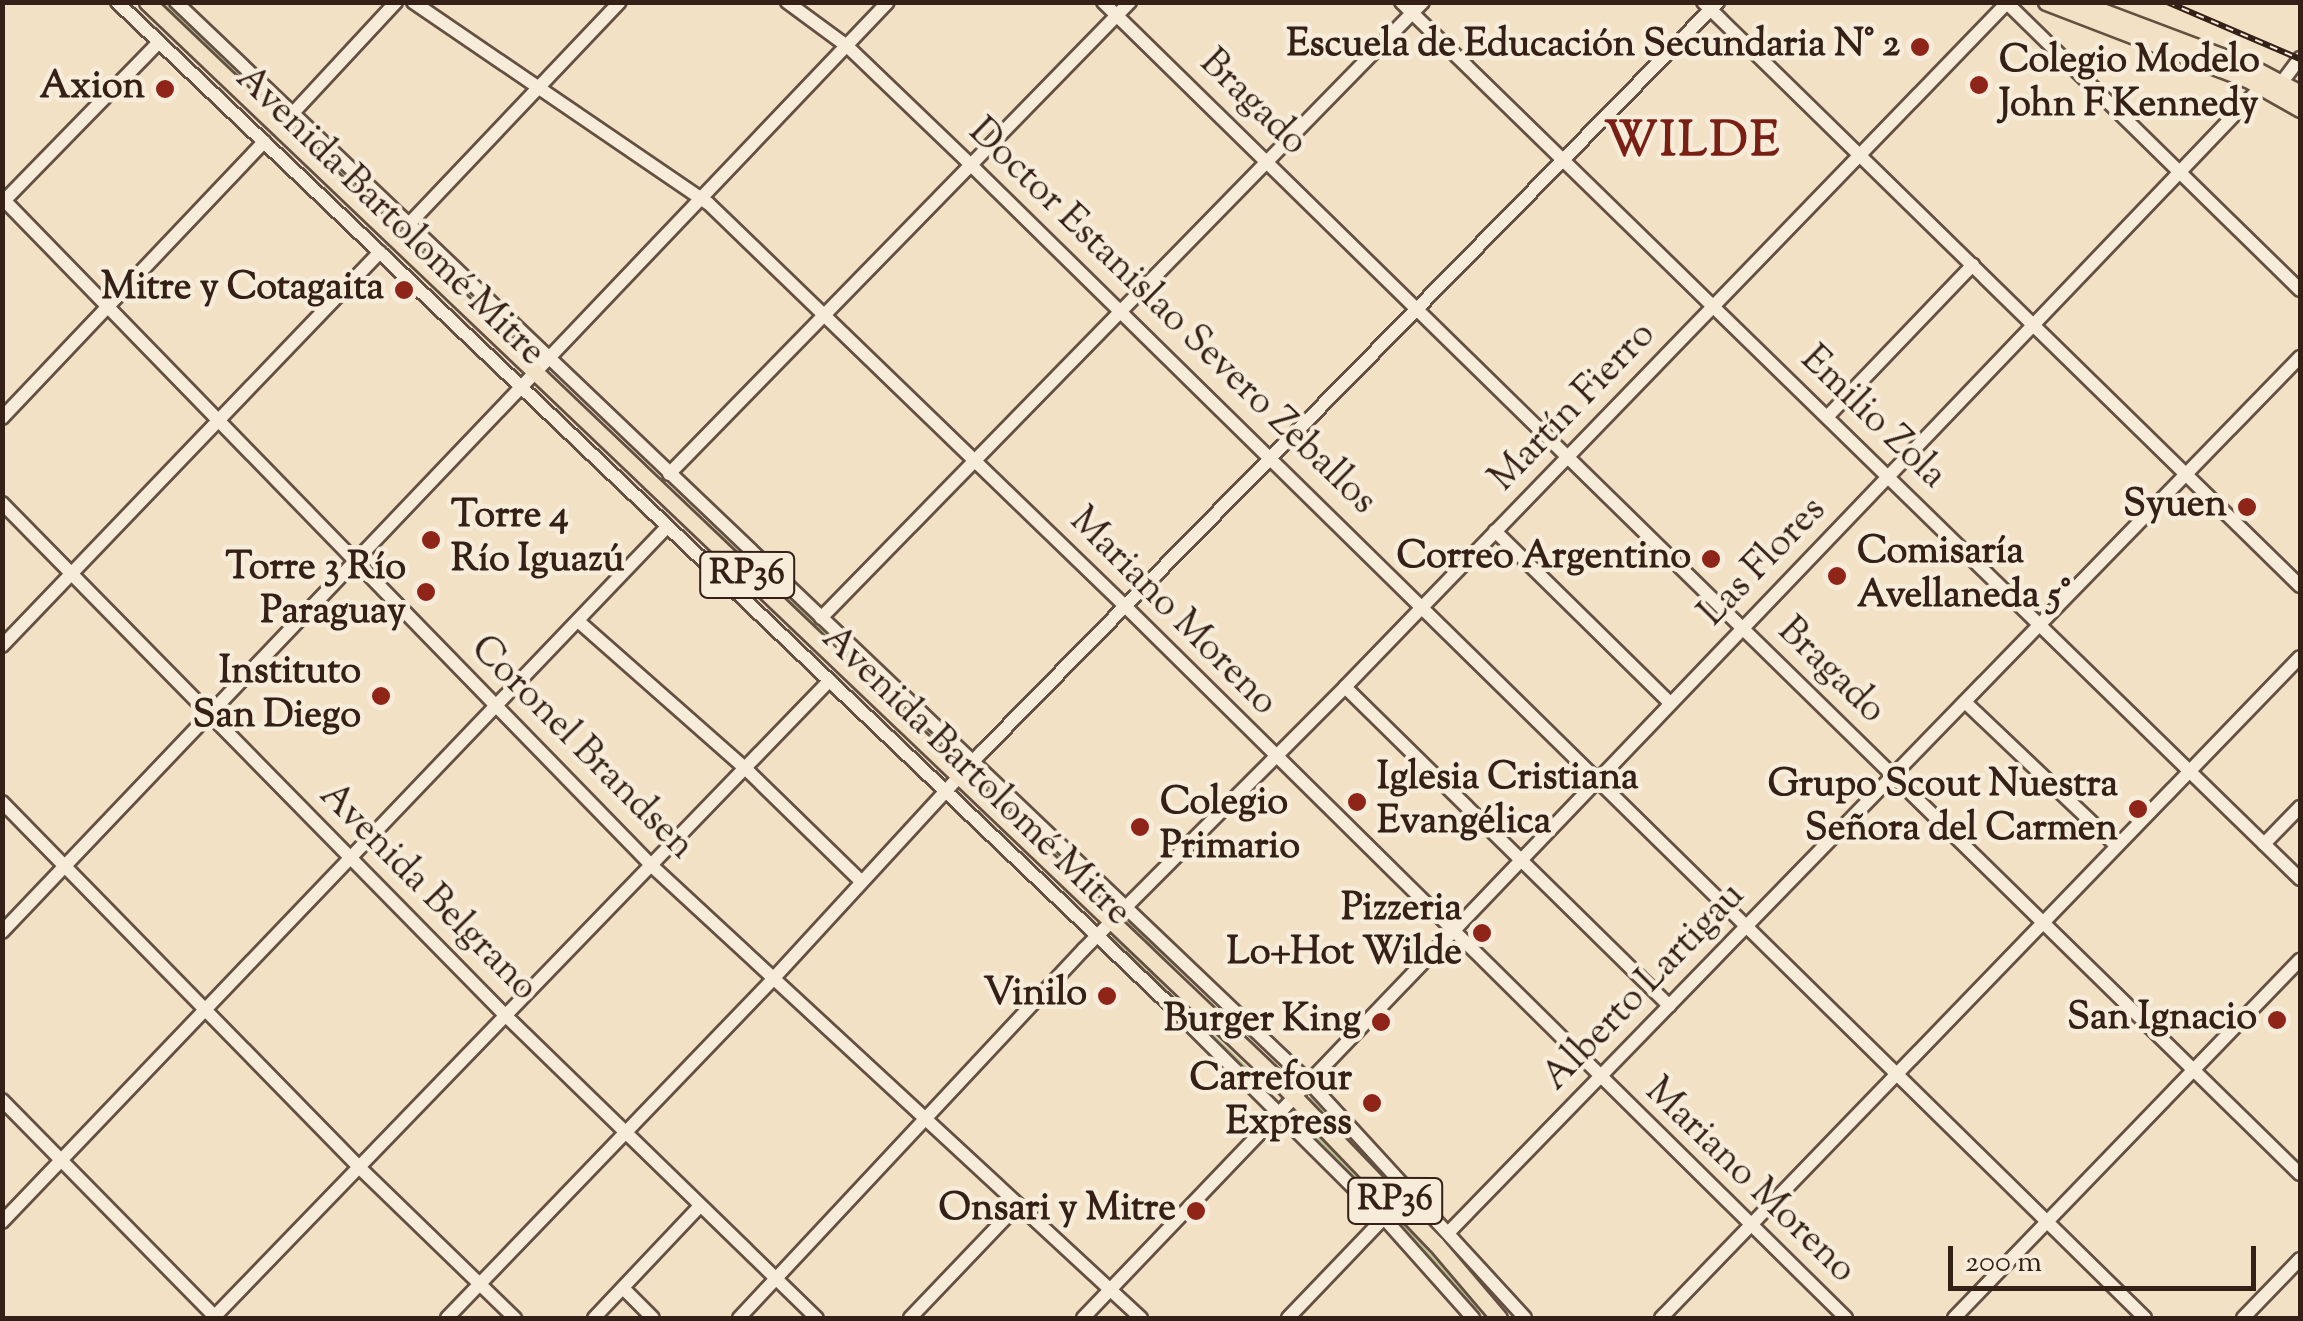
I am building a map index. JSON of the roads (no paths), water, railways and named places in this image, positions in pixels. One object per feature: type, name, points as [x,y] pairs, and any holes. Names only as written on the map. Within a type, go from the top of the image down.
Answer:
[{"type":"main road","name":"Avenida Bartolomé Mitre","points":[[147,2],[1294,1096],[1436,1244],[1491,1316]]},
{"type":"main road","points":[[2046,2],[2262,86],[2300,109]]},
{"type":"main road","points":[[2078,2],[2282,82],[2300,93]]},
{"type":"street","name":"Avenida Bartolomé Mitre","points":[[117,2],[1278,1111],[1384,1218],[1473,1318]]},
{"type":"street","points":[[293,113],[396,2]]},
{"type":"street","name":"Mariano Moreno","points":[[413,2],[702,198],[1126,608],[1846,1318]]},
{"type":"street","points":[[409,224],[620,2]]},
{"type":"street","name":"Doctor Estanislao Severo Zeballos","points":[[786,2],[847,46],[972,166],[2146,1318]]},
{"type":"street","points":[[2,932],[888,2]]},
{"type":"street","name":"Bragado","points":[[1103,2],[2300,1174]]},
{"type":"street","points":[[669,474],[1130,2]]},
{"type":"street","name":"Emilio Zola","points":[[1401,2],[2300,879]]},
{"type":"street","points":[[821,618],[1270,163],[1423,2]]},
{"type":"street","points":[[2008,3],[2300,290]]},
{"type":"street","name":"Martín Fierro","points":[[739,1318],[1096,938],[2008,3]]},
{"type":"street","name":"Avenida Bartolomé Mitre","points":[[186,5],[550,360],[1308,1081],[1526,1318]]},
{"type":"street","points":[[447,1318],[773,979],[972,762],[1711,5],[2300,586]]},
{"type":"street","points":[[3,201],[159,42]]},
{"type":"street","points":[[2282,82],[2300,58]]},
{"type":"street","name":"Las Flores","points":[[1083,1318],[1741,628],[2181,176],[2262,86]]},
{"type":"street","points":[[2,418],[264,142]]},
{"type":"street","name":"Coronel Brandsen","points":[[3,201],[652,866],[1141,1318]]},
{"type":"street","points":[[2,646],[380,252]]},
{"type":"street","points":[[1827,418],[1973,265]]},
{"type":"street","name":"Alberto Lartigau","points":[[1450,1232],[2300,357]]},
{"type":"street","name":"Avenida Belgrano","points":[[2,503],[505,1015],[817,1318]]},
{"type":"street","points":[[2,1222],[666,528]]},
{"type":"street","points":[[1495,532],[1670,703]]},
{"type":"street","points":[[578,621],[745,768],[862,882]]},
{"type":"street","points":[[1661,1318],[2300,657]]},
{"type":"street","points":[[2,1100],[214,1318],[828,682]]},
{"type":"street","points":[[1345,687],[1670,1006]]},
{"type":"street","points":[[1965,702],[2117,846]]},
{"type":"street","points":[[2,802],[360,1168],[514,1318]]},
{"type":"street","points":[[2264,844],[2300,806]]},
{"type":"street","points":[[1954,1318],[2300,960]]},
{"type":"street","points":[[594,1318],[700,1206]]},
{"type":"street","points":[[910,1318],[1017,1206]]},
{"type":"street","points":[[1288,1318],[1384,1218]]},
{"type":"street","points":[[2244,1318],[2300,1259]]},
{"type":"street","points":[[623,1288],[653,1318]]},
{"type":"street","points":[[1491,1316],[1508,1297]]},
{"type":"railway","points":[[2167,2],[2300,59]]},
{"type":"place","name":"Escuela de Educación Secundaria N° 2","points":[[1920,47]]},
{"type":"place","name":"Colegio Modelo John F Kennedy","points":[[1979,85]]},
{"type":"place","name":"Axion","points":[[165,89]]},
{"type":"place","name":"Mitre y Cotagaita","points":[[404,290]]},
{"type":"place","name":"Syuen","points":[[2247,507]]},
{"type":"place","name":"Torre 4 Río Iguazú","points":[[431,540]]},
{"type":"place","name":"Correo Argentino","points":[[1711,559]]},
{"type":"place","name":"Comisaría Avellaneda 5°","points":[[1837,576]]},
{"type":"place","name":"Torre 3 Río Paraguay","points":[[426,592]]},
{"type":"place","name":"Instituto San Diego","points":[[381,696]]},
{"type":"place","name":"Iglesia Cristiana Evangélica","points":[[1357,802]]},
{"type":"place","name":"Grupo Scout Nuestra Señora del Carmen","points":[[2138,809]]},
{"type":"place","name":"Colegio Primario","points":[[1140,827]]},
{"type":"place","name":"Pizzeria Lo+Hot Wilde","points":[[1482,933]]},
{"type":"place","name":"Vinilo","points":[[1107,996]]},
{"type":"place","name":"San Ignacio","points":[[2277,1020]]},
{"type":"place","name":"Burger King","points":[[1381,1022]]},
{"type":"place","name":"Carrefour Express","points":[[1372,1103]]},
{"type":"place","name":"Onsari y Mitre","points":[[1196,1211]]},
{"type":"district","name":"WILDE","points":[[1693,144]]}]
